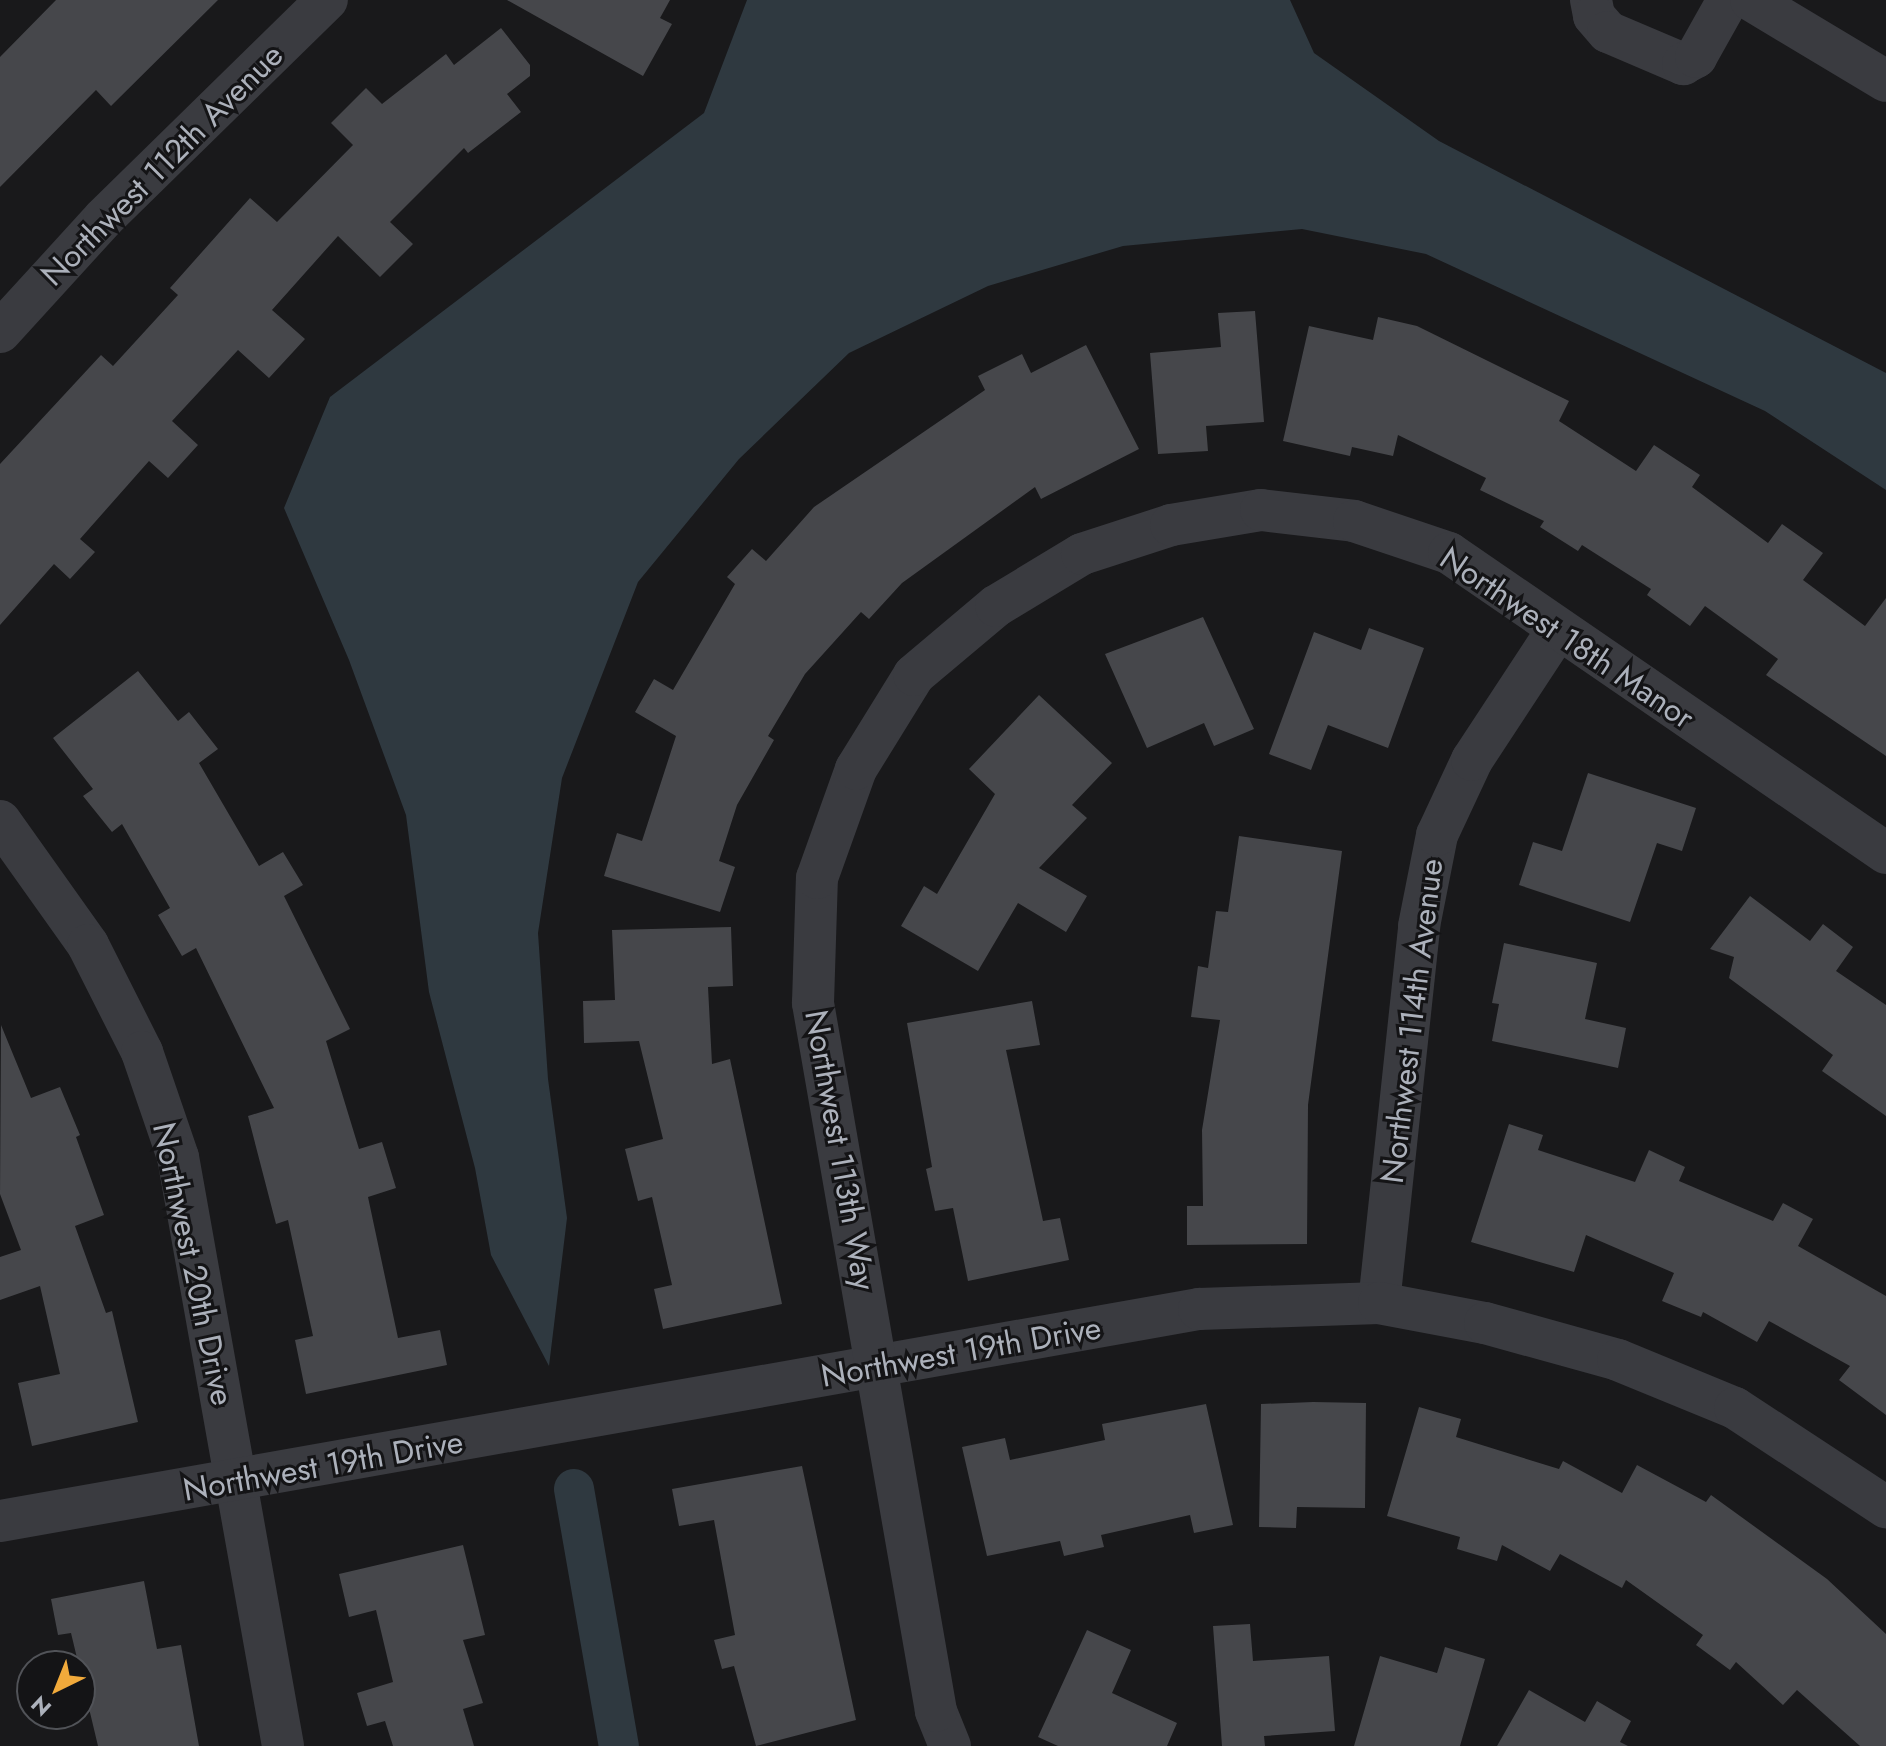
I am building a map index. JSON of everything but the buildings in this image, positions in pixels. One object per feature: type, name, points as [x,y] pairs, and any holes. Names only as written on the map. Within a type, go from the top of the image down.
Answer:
[{"type":"street","name":"Northwest 112th Avenue","points":[[0,332],[104,218],[327,0]]},
{"type":"street","points":[[1591,0],[1594,16],[1608,32],[1683,64],[1696,57],[1728,0]]},
{"type":"street","points":[[1751,0],[1886,81]]},
{"type":"street","name":"Northwest 18th Manor","points":[[996,606],[1082,554],[1171,525],[1261,510],[1354,521],[1449,553],[1886,853]]},
{"type":"street","name":"Northwest 113th Way","points":[[950,1746],[936,1711],[813,1003],[817,878],[856,769],[914,675],[996,606]]},
{"type":"street","name":"Northwest 114th Avenue","points":[[1379,1303],[1419,926],[1437,835],[1472,760],[1558,629]]},
{"type":"street","name":"Northwest 20th Drive","points":[[0,821],[88,945],[142,1052],[178,1157],[283,1746]]},
{"type":"street","name":"Northwest 19th Drive","points":[[0,1521],[237,1482],[1199,1309],[1379,1303],[1485,1323],[1618,1360],[1735,1408],[1886,1507]]},
{"type":"shaded area","points":[[747,0],[1290,0],[1314,53],[1439,141],[1886,373],[1886,490],[1765,411],[1426,254],[1302,229],[1123,246],[988,286],[849,353],[739,459],[638,582],[562,778],[538,933],[548,1079],[567,1218],[549,1366],[491,1255],[475,1168],[429,992],[406,815],[349,660],[284,508],[330,397],[704,113]]},
{"type":"waterway","points":[[574,1489],[619,1746]]}]
